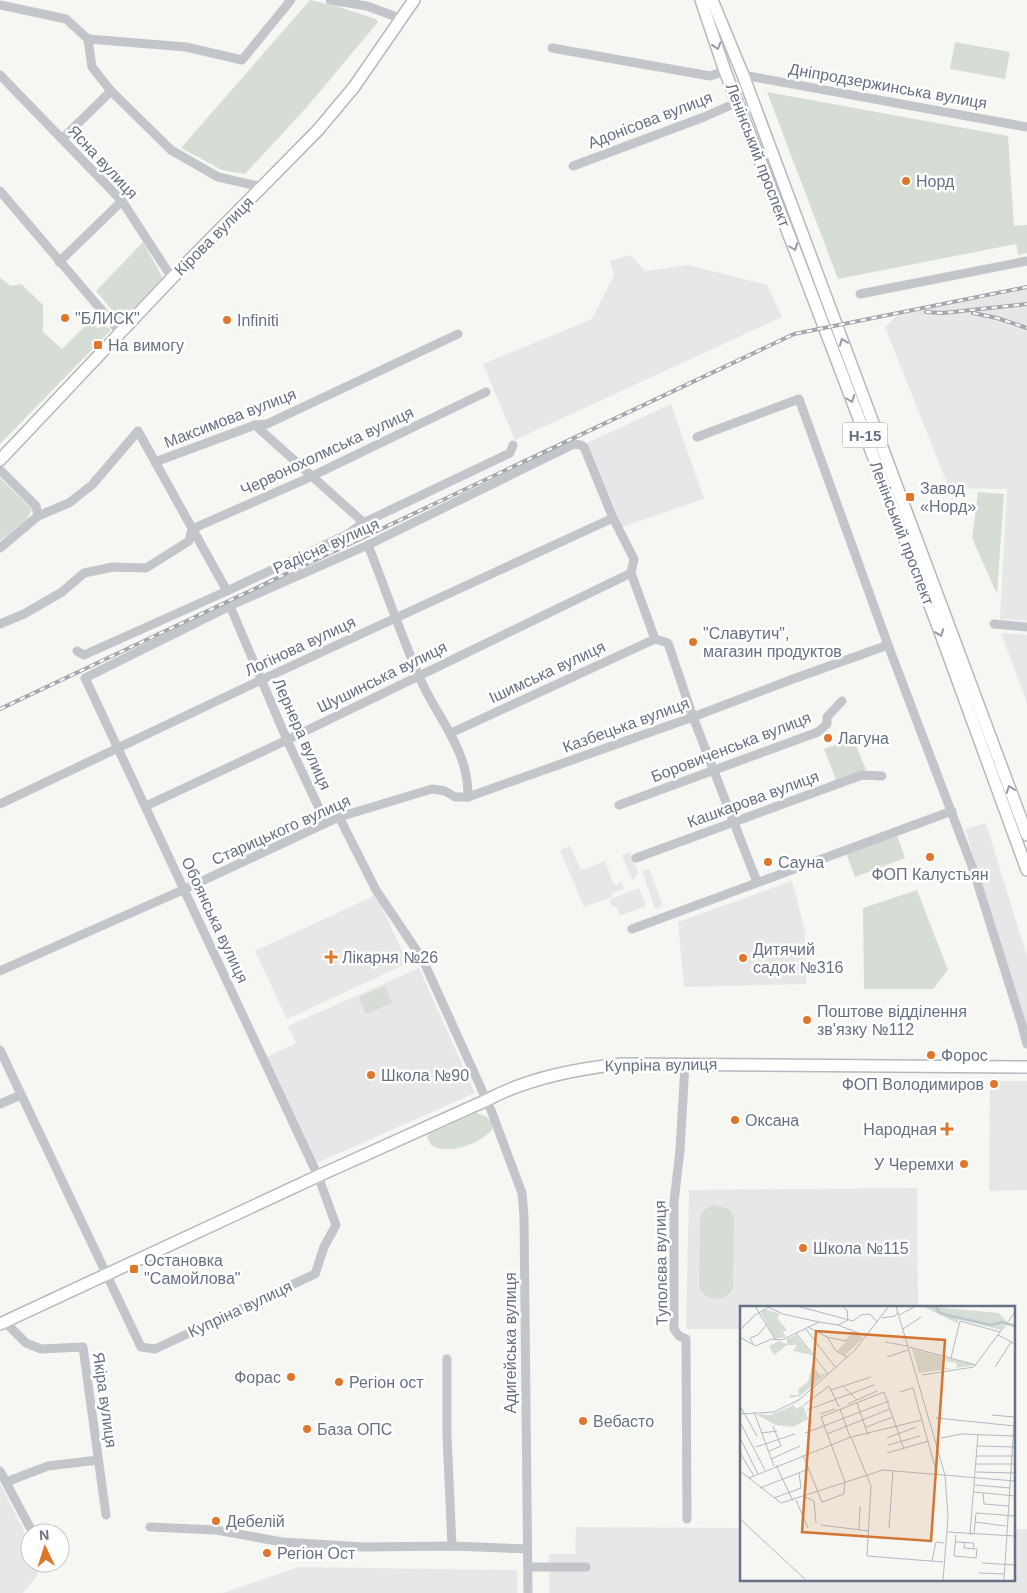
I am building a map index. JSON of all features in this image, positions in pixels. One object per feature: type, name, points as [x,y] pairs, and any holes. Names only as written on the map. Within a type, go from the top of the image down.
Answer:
[{"type":"main road","name":"Кірова вулиця","points":[[0,460],[172,278],[318,130],[354,87],[414,0]]},
{"type":"main road","name":"Ленінський проспект","points":[[701,0],[725,71],[932,611],[1027,870]]},
{"type":"main road","name":"Ленінський проспект","points":[[712,0],[744,77],[1027,835]]},
{"type":"main road","points":[[731,84],[744,77]]},
{"type":"main road","name":"Купріна вулиця","points":[[2,1322],[486,1100],[508,1088],[526,1082],[576,1070],[621,1064],[1027,1067]]},
{"type":"street","points":[[88,40],[186,47],[242,60],[291,0]]},
{"type":"street","points":[[330,0],[367,6],[402,18]]},
{"type":"street","points":[[0,5],[66,19],[88,40],[92,67],[111,90],[171,150],[218,177],[262,187]]},
{"type":"street","name":"Адонісова вулиця","points":[[552,48],[710,76],[725,71]]},
{"type":"street","name":"Ясна вулиця","points":[[0,76],[122,201],[172,278]]},
{"type":"street","name":"Дніпродзержинська вулиця","points":[[744,77],[1027,127]]},
{"type":"street","points":[[62,139],[111,90]]},
{"type":"street","name":"Адонісова вулиця","points":[[573,166],[704,117],[738,102]]},
{"type":"street","points":[[0,191],[121,333]]},
{"type":"street","points":[[59,262],[122,201]]},
{"type":"street","points":[[860,294],[1027,261]]},
{"type":"street","name":"Максимова вулиця","points":[[0,548],[38,516],[68,502],[92,485],[138,431],[155,462],[255,426],[267,424],[458,334]]},
{"type":"street","name":"Червонохолмська вулиця","points":[[192,529],[311,476],[486,392]]},
{"type":"street","points":[[696,436],[799,399],[888,645],[973,869],[1027,1044]]},
{"type":"street","points":[[255,426],[364,522]]},
{"type":"street","name":"Радісна вулиця","points":[[85,678],[232,605],[368,545],[574,444],[581,444],[584,447],[613,518]]},
{"type":"street","name":"Радісна вулиця","points":[[77,651],[84,655],[348,534],[364,522],[510,453],[513,445]]},
{"type":"street","points":[[155,462],[227,591]]},
{"type":"street","points":[[0,470],[36,506],[38,516]]},
{"type":"street","points":[[613,518],[634,559],[631,573],[655,638],[668,643],[693,717],[757,882]]},
{"type":"street","name":"Логінова вулиця","points":[[0,804],[261,680],[613,518]]},
{"type":"street","points":[[0,624],[24,614],[62,592],[84,574],[113,567],[146,568],[189,541],[192,529]]},
{"type":"street","points":[[368,545],[418,676],[451,733],[469,780],[468,797]]},
{"type":"street","name":"Шушинська вулиця","points":[[146,806],[631,573]]},
{"type":"street","name":"Лернера вулиця","points":[[232,605],[286,740],[326,823]]},
{"type":"street","points":[[994,624],[1027,626]]},
{"type":"street","name":"Ішимська вулиця","points":[[451,733],[655,638]]},
{"type":"street","name":"Казбецька вулиця","points":[[468,797],[888,645]]},
{"type":"street","name":"Обоянська вулиця","points":[[85,678],[318,1176]]},
{"type":"street","name":"Боровиченська вулиця","points":[[619,805],[818,732],[827,724],[827,717],[842,701]]},
{"type":"street","name":"Кашкарова вулиця","points":[[636,858],[862,775],[882,776]]},
{"type":"street","name":"Старицького вулиця","points":[[0,971],[185,889],[339,817],[432,789],[445,791],[455,797],[468,797]]},
{"type":"street","points":[[632,928],[952,811]]},
{"type":"street","name":"Адигейська вулиця","points":[[339,817],[376,890],[424,960],[486,1100],[522,1193],[528,1593]]},
{"type":"street","name":"Купріна вулиця","points":[[0,1050],[140,1347],[155,1349],[315,1274],[324,1247],[336,1225],[318,1176]]},
{"type":"street","name":"Туполєва вулиця","points":[[685,1064],[680,1150],[674,1202],[674,1329],[679,1336],[686,1339],[687,1519]]},
{"type":"street","points":[[0,1104],[21,1095]]},
{"type":"street","name":"Якіра вулиця","points":[[2,1322],[26,1343],[41,1349],[83,1347],[106,1515]]},
{"type":"street","points":[[447,1359],[447,1436],[452,1546]]},
{"type":"street","points":[[6,1482],[48,1466],[98,1460]]},
{"type":"street","points":[[0,1472],[28,1523]]},
{"type":"street","points":[[150,1527],[216,1530],[282,1542],[364,1547],[452,1546],[527,1549]]},
{"type":"street","points":[[528,1567],[586,1567]]},
{"type":"shaded area","points":[[310,0],[336,6],[376,19],[378,22],[307,107],[245,174],[222,170],[181,148]]},
{"type":"shaded area","points":[[955,42],[1010,52],[1005,79],[950,69]]},
{"type":"shaded area","name":"Норд","points":[[767,92],[1008,136],[1014,226],[1027,225],[1027,253],[1018,255],[1016,243],[838,279]]},
{"type":"shaded area","points":[[143,242],[163,278],[121,321],[96,291]]},
{"type":"shaded area","points":[[631,255],[645,271],[688,265],[767,285],[782,317],[515,440],[483,364],[592,319],[614,275],[610,261]]},
{"type":"shaded area","points":[[0,278],[11,286],[21,284],[43,305],[43,332],[62,349],[90,321],[98,329],[104,325],[111,330],[0,444]]},
{"type":"shaded area","name":"Завод «Норд»","points":[[1027,288],[1027,621],[1000,619],[1007,489],[949,488],[885,327],[898,314]]},
{"type":"shaded area","points":[[671,404],[704,499],[622,527],[587,443]]},
{"type":"shaded area","points":[[0,478],[32,509],[27,519],[0,541]]},
{"type":"shaded area","points":[[978,492],[1004,494],[997,594],[972,538]]},
{"type":"shaded area","points":[[1001,633],[1027,635],[1027,703]]},
{"type":"shaded area","points":[[853,738],[866,770],[837,782],[824,749]]},
{"type":"shaded area","points":[[986,823],[1027,957],[1027,1032],[965,829]]},
{"type":"shaded area","points":[[897,835],[905,858],[855,877],[846,853]]},
{"type":"shaded area","points":[[570,846],[581,870],[605,861],[614,885],[622,882],[624,889],[611,894],[612,897],[584,907],[560,850]]},
{"type":"shaded area","points":[[630,852],[639,874],[635,875],[636,878],[632,880],[622,855]]},
{"type":"shaded area","points":[[649,869],[663,906],[655,909],[642,871]]},
{"type":"shaded area","name":"Дитячий садок №316","points":[[792,881],[805,931],[806,984],[684,987],[678,922]]},
{"type":"shaded area","points":[[639,888],[646,906],[620,916],[616,906],[612,907],[609,900]]},
{"type":"shaded area","points":[[917,890],[948,970],[933,989],[864,989],[863,908]]},
{"type":"shaded area","name":"Лікарня №26","points":[[376,895],[408,963],[287,1019],[255,951]]},
{"type":"shaded area","name":"Школа №90","points":[[419,968],[475,1093],[315,1164],[267,1057],[296,1043],[288,1026]]},
{"type":"shaded area","points":[[385,986],[392,1003],[366,1014],[359,997]]},
{"type":"shaded area","points":[[990,1081],[1027,1081],[1027,1190],[989,1191]]},
{"type":"shaded area","points":[[476,1113],[486,1117],[492,1123],[492,1130],[479,1140],[454,1149],[438,1148],[431,1145],[427,1137],[429,1134]]},
{"type":"shaded area","name":"Школа №115","points":[[917,1188],[918,1306],[740,1306],[740,1329],[686,1329],[689,1190]]},
{"type":"shaded area","points":[[714,1205],[729,1209],[734,1217],[733,1288],[726,1296],[716,1299],[706,1296],[699,1287],[700,1217],[705,1209]]},
{"type":"shaded area","points":[[0,1483],[20,1523],[20,1573],[37,1573],[23,1593],[0,1593]]},
{"type":"shaded area","points":[[576,1527],[740,1528],[740,1580],[1014,1580],[1014,1529],[1027,1529],[1027,1593],[549,1593],[549,1554],[575,1554]]},
{"type":"shaded area","points":[[299,1567],[517,1570],[517,1593],[223,1593]]},
{"type":"railway","points":[[0,709],[794,334],[1027,287]]},
{"type":"railway","points":[[926,312],[943,313],[1027,304]]},
{"type":"railway","points":[[973,313],[997,318],[1027,328]]},
{"type":"place","name":"Норд","points":[[906,181]]},
{"type":"place","name":"\"БЛИСК\"","points":[[65,318]]},
{"type":"place","name":"Infiniti","points":[[227,320]]},
{"type":"place","name":"На вимогу","points":[[98,345]]},
{"type":"place","name":"Завод «Норд»","points":[[910,497]]},
{"type":"place","name":"\"Славутич\", магазин продуктов","points":[[693,642]]},
{"type":"place","name":"Лагуна","points":[[828,738]]},
{"type":"place","name":"ФОП Калустьян","points":[[930,857]]},
{"type":"place","name":"Сауна","points":[[768,862]]},
{"type":"place","name":"Лікарня №26","points":[[331,957]]},
{"type":"place","name":"Дитячий садок №316","points":[[743,958]]},
{"type":"place","name":"Поштове відділення зв'язку №112","points":[[807,1020]]},
{"type":"place","name":"Форос","points":[[931,1055]]},
{"type":"place","name":"Школа №90","points":[[371,1075]]},
{"type":"place","name":"ФОП Володимиров","points":[[994,1084]]},
{"type":"place","name":"Оксана","points":[[735,1120]]},
{"type":"place","name":"Народная","points":[[947,1129]]},
{"type":"place","name":"У Черемхи","points":[[964,1164]]},
{"type":"place","name":"Школа №115","points":[[803,1248]]},
{"type":"place","name":"Остановка \"Самойлова\"","points":[[134,1269]]},
{"type":"place","name":"Форас","points":[[291,1377]]},
{"type":"place","name":"Регіон ост","points":[[339,1382]]},
{"type":"place","name":"Вебасто","points":[[583,1421]]},
{"type":"place","name":"База ОПС","points":[[307,1429]]},
{"type":"place","name":"Дебелій","points":[[216,1521]]},
{"type":"place","name":"Регіон Ост","points":[[267,1553]]}]
